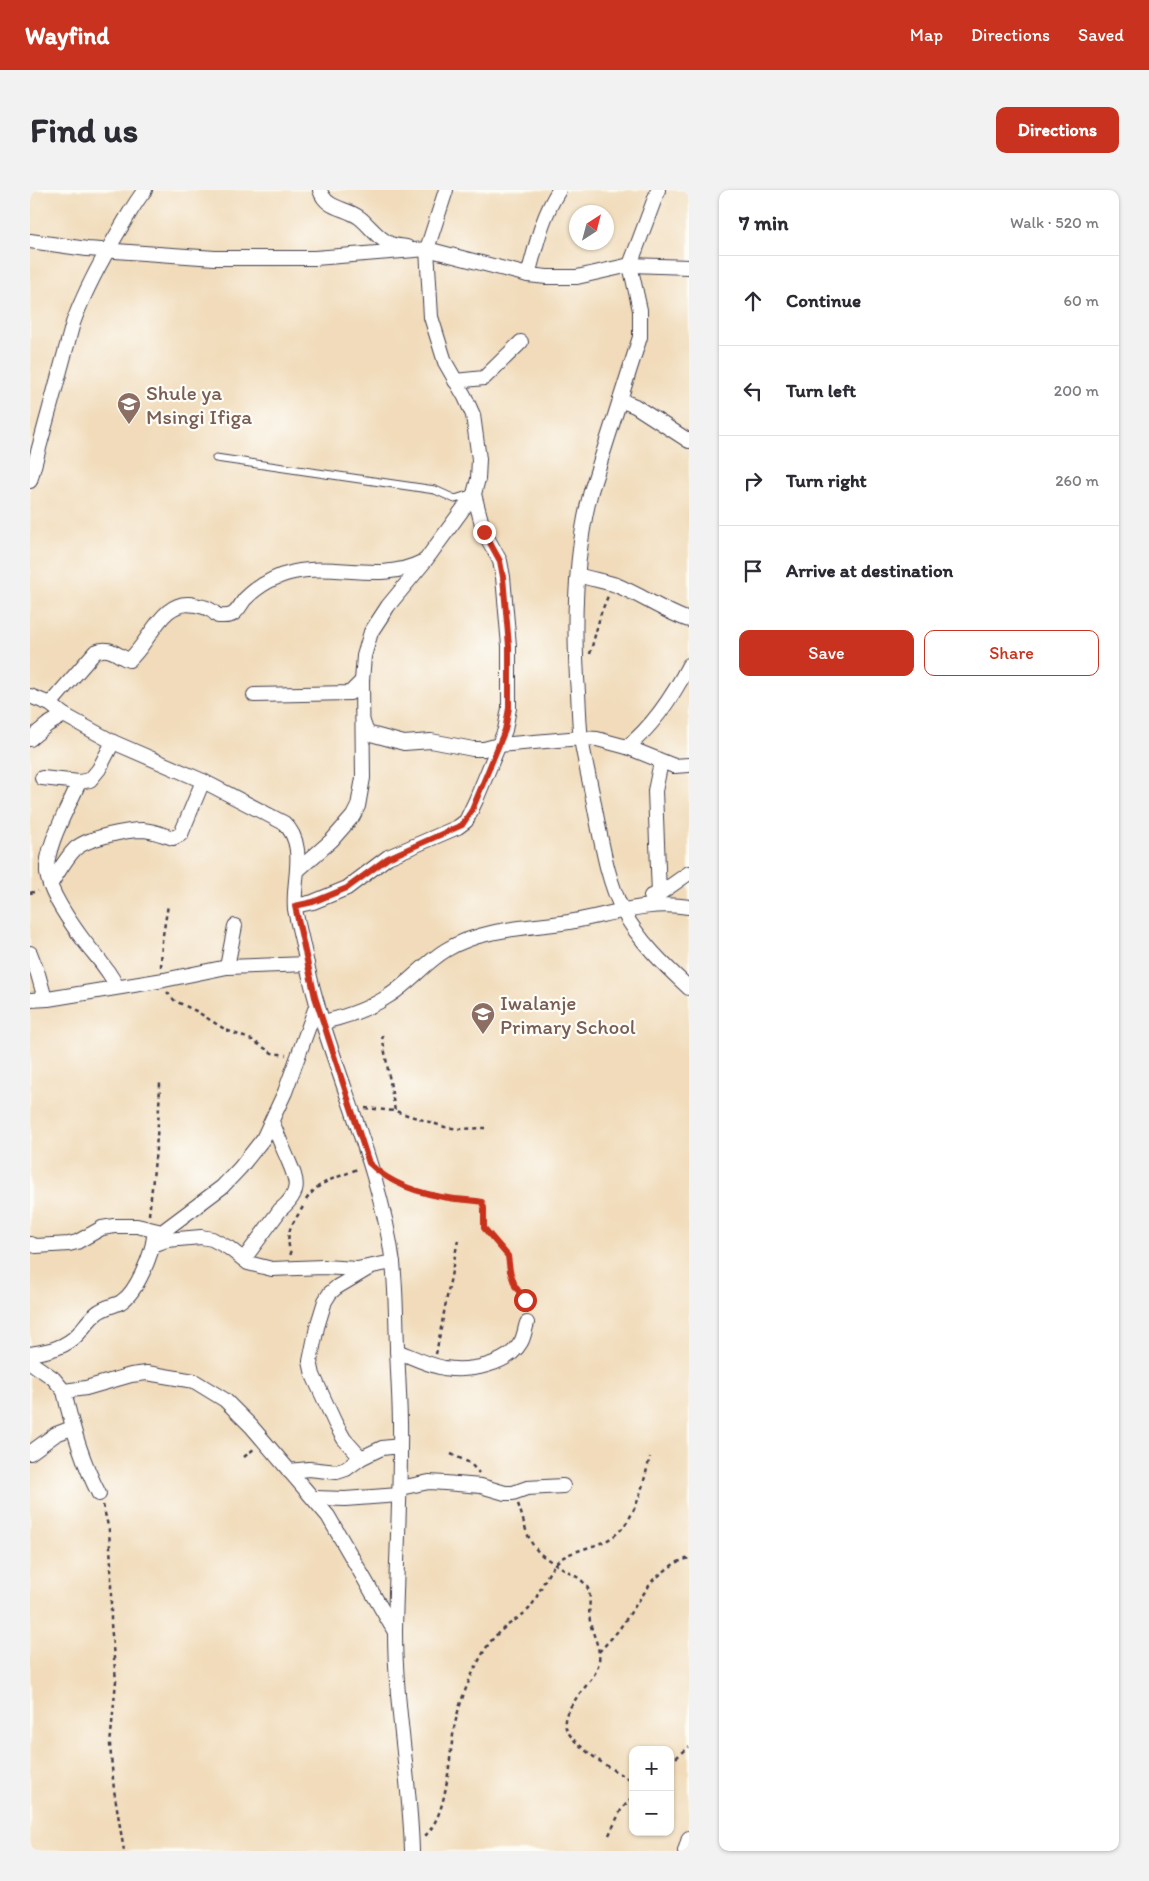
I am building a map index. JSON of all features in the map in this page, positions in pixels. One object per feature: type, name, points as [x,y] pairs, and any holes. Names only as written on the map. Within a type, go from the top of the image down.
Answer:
[{"type":"street","points":[[30,482],[73,323],[83,297],[108,249],[138,198],[145,190]]},
{"type":"street","points":[[320,190],[322,197],[328,204],[360,218],[390,244],[427,250],[528,275],[577,277],[630,265],[689,267]]},
{"type":"street","points":[[298,870],[332,840],[356,810],[363,778],[364,722],[362,681],[364,656],[371,632],[388,606],[425,561],[474,494],[479,469],[477,433],[468,403],[445,362],[431,317],[427,250],[446,190]]},
{"type":"street","points":[[528,275],[543,220],[551,202],[560,190]]},
{"type":"street","points":[[658,190],[630,265],[640,310],[640,337],[584,516],[578,575],[576,656],[581,738],[606,865],[622,908],[643,941],[661,962],[689,988]]},
{"type":"street","points":[[30,241],[87,249],[215,258],[315,258],[427,250]]},
{"type":"street","points":[[455,381],[484,378],[521,342]]},
{"type":"street","points":[[620,400],[635,406],[689,441]]},
{"type":"street","points":[[295,906],[313,902],[347,888],[388,858],[462,825],[472,810],[505,730],[509,708],[508,615],[503,577],[500,561],[484,532],[474,494]]},
{"type":"street","points":[[50,704],[96,652],[104,649],[110,650],[129,660],[160,620],[180,604],[190,603],[208,607],[218,616],[228,616],[234,614],[244,600],[275,577],[307,570],[383,572],[408,569],[425,561]]},
{"type":"street","points":[[578,575],[613,584],[636,594],[668,612],[689,620]]},
{"type":"street","points":[[627,747],[638,738],[651,722],[680,682],[689,665]]},
{"type":"street","points":[[254,695],[350,694],[362,681]]},
{"type":"street","points":[[30,696],[50,704],[64,715],[113,742],[203,781],[286,825],[295,840],[298,870],[295,906],[307,964],[317,1004],[369,1163],[380,1202],[393,1262],[400,1386],[400,1491],[395,1633],[400,1714],[411,1812],[412,1845]]},
{"type":"street","points":[[30,739],[47,725],[64,715]]},
{"type":"street","points":[[364,722],[367,733],[404,743],[431,741],[452,747],[484,749],[499,745],[581,738],[597,739],[627,747],[674,766],[689,765]]},
{"type":"street","points":[[42,778],[86,782],[94,777],[113,742]]},
{"type":"street","points":[[659,894],[655,798],[657,776],[661,762]]},
{"type":"street","points":[[50,885],[74,851],[86,843],[140,830],[173,838],[179,836],[186,824],[203,781]]},
{"type":"street","points":[[79,782],[49,854],[47,874],[50,885],[80,936],[107,968],[118,987]]},
{"type":"street","points":[[622,908],[659,894],[689,873]]},
{"type":"street","points":[[323,1022],[362,1010],[384,999],[437,956],[456,945],[483,936],[622,908],[646,905],[679,905],[689,907]]},
{"type":"street","points":[[227,967],[235,926]]},
{"type":"street","points":[[30,953],[45,999]]},
{"type":"street","points":[[30,1000],[164,980],[227,967],[307,964]]},
{"type":"street","points":[[30,1244],[36,1246],[69,1244],[77,1242],[102,1228],[114,1226],[137,1226],[162,1232],[222,1187],[254,1151],[272,1122],[317,1004]]},
{"type":"street","points":[[244,1259],[280,1210],[287,1204],[295,1190],[295,1172],[272,1122]]},
{"type":"street","points":[[30,1354],[64,1346],[73,1339],[98,1311],[122,1302],[131,1293],[147,1263],[153,1245],[152,1230]]},
{"type":"street","points":[[153,1245],[167,1240],[201,1237],[212,1239],[229,1248],[248,1263],[272,1269],[370,1268],[393,1262]]},
{"type":"street","points":[[361,1458],[344,1438],[335,1423],[313,1375],[310,1361],[316,1327],[325,1301],[330,1293],[370,1268]]},
{"type":"street","points":[[397,1351],[433,1365],[457,1369],[492,1364],[505,1359],[514,1351],[522,1341],[526,1323]]},
{"type":"street","points":[[30,1362],[53,1378],[64,1391],[72,1428],[87,1469],[99,1494]]},
{"type":"street","points":[[64,1391],[86,1388],[147,1372],[194,1381],[225,1400],[252,1426],[328,1516],[395,1633]]},
{"type":"street","points":[[30,1453],[56,1434],[72,1428]]},
{"type":"street","points":[[289,1471],[309,1469],[337,1472],[346,1469],[361,1458],[382,1448],[400,1446]]},
{"type":"street","points":[[314,1498],[353,1499],[400,1491],[429,1482],[464,1484],[505,1493],[513,1493],[527,1488],[563,1486]]},
{"type":"street","points":[[685,1851],[689,1838]]},
{"type":"lane","points":[[216,458],[435,490],[455,499],[474,494]]},
{"type":"path","points":[[590,654],[601,613],[613,584]]},
{"type":"path","points":[[168,905],[161,957],[166,991],[175,1001],[196,1011],[226,1030],[252,1040],[272,1053],[287,1055],[301,1049]]},
{"type":"path","points":[[382,1036],[395,1111]]},
{"type":"path","points":[[152,1230],[148,1221],[158,1135],[160,1081]]},
{"type":"path","points":[[351,1106],[395,1111],[445,1128],[485,1128]]},
{"type":"path","points":[[292,1268],[287,1240],[289,1229],[314,1190],[325,1181],[369,1163]]},
{"type":"path","points":[[389,1179],[397,1184],[437,1195],[482,1202],[484,1208],[484,1228],[508,1256],[515,1286],[525,1300]]},
{"type":"path","points":[[433,1365],[458,1240]]},
{"type":"path","points":[[412,1845],[426,1835],[436,1819],[445,1787],[455,1723],[460,1704],[482,1653],[499,1633],[528,1609],[555,1565],[562,1558],[612,1538],[620,1530],[638,1500],[650,1457]]},
{"type":"path","points":[[513,1493],[529,1538],[535,1549],[544,1558],[583,1581],[588,1589],[590,1621],[599,1652],[599,1661],[596,1672],[568,1710],[564,1721],[566,1728],[575,1742],[629,1779]]},
{"type":"path","points":[[99,1494],[110,1538],[111,1624],[116,1681],[110,1745],[114,1790],[124,1851]]},
{"type":"path","points":[[599,1652],[618,1631],[653,1580],[675,1563],[689,1558]]},
{"type":"path","points":[[674,1760],[689,1747]]},
{"type":"path","points":[[609,1835],[621,1810],[629,1801]]},
{"type":"place","name":"Shule ya Msingi Ifiga","points":[[129,425]]},
{"type":"place","name":"Iwalanje Primary School","points":[[483,1035]]},
{"type":"route","points":[[484,532],[500,561],[503,577],[508,615],[509,708],[505,730],[472,810],[462,825],[384,860],[366,875],[340,892],[313,902],[295,906],[315,997],[369,1163],[380,1174],[397,1184],[455,1199],[482,1202],[484,1208],[484,1228],[508,1256],[515,1286],[525,1300]]}]
